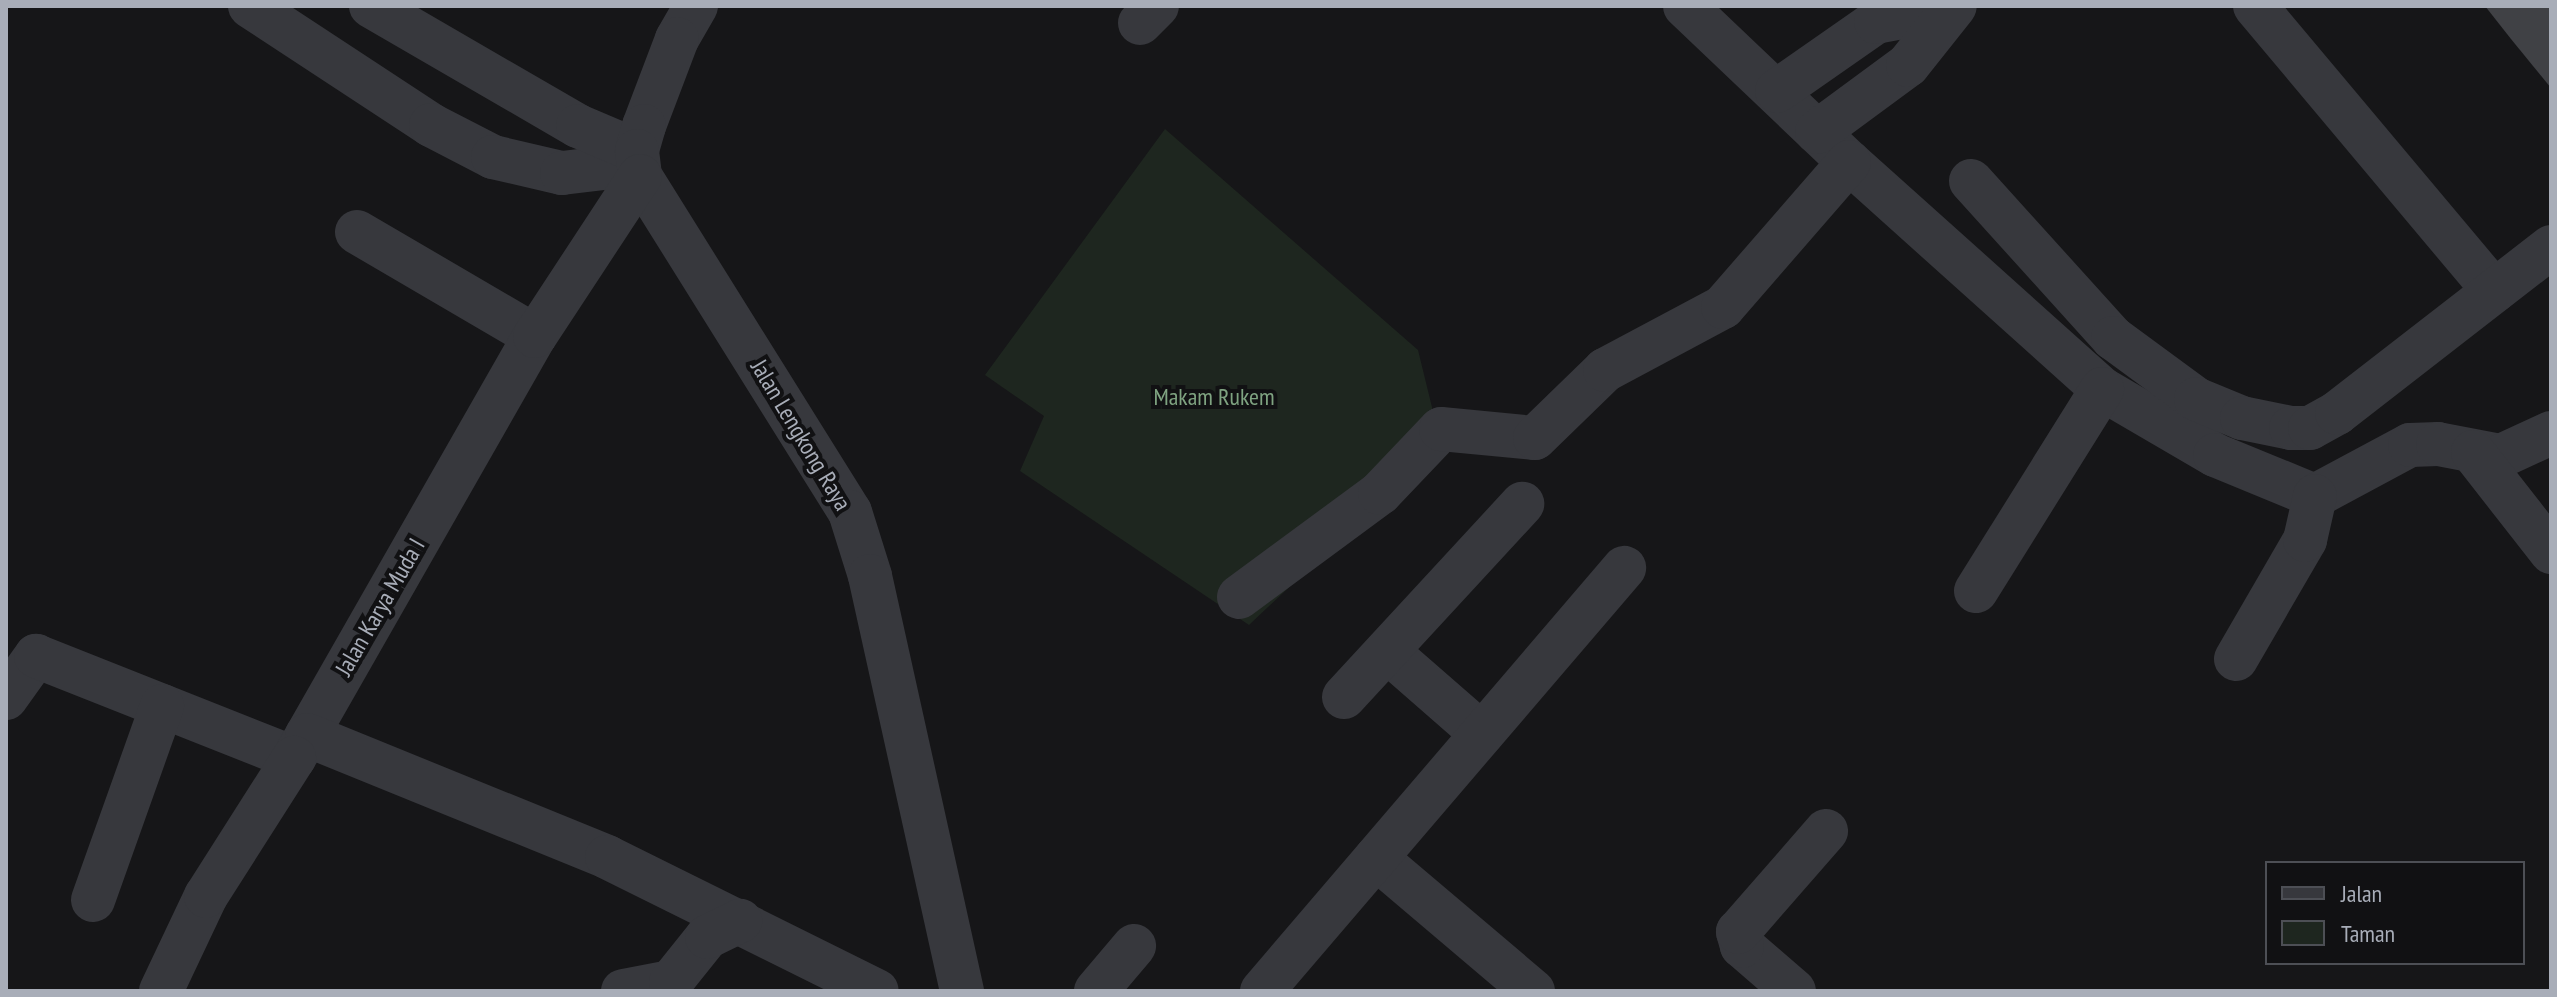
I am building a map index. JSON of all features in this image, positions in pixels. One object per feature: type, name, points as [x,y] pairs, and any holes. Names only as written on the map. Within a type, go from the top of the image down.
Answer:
[{"type":"street","points":[[250,6],[431,125],[493,157],[562,173],[638,164]]},
{"type":"street","points":[[371,6],[638,164]]},
{"type":"street","points":[[638,164],[661,75],[696,6]]},
{"type":"street","points":[[1685,6],[1849,162],[2102,389],[2215,455],[2315,496]]},
{"type":"street","points":[[2255,6],[2494,291]]},
{"type":"street","points":[[1777,91],[1876,22],[1953,7]]},
{"type":"street","points":[[1817,132],[1908,65],[1953,7]]},
{"type":"street","points":[[1239,597],[1380,493],[1433,434],[1448,428],[1535,438],[1605,370],[1723,307],[1849,162]]},
{"type":"street","name":"Jalan Karya Muda I","points":[[161,991],[206,896],[300,747],[535,336],[638,164]]},
{"type":"street","name":"Jalan Lengkong Raya","points":[[638,164],[850,512],[870,576],[962,991]]},
{"type":"street","points":[[1971,181],[2113,338],[2196,399],[2272,426],[2310,428],[2337,413],[2551,247]]},
{"type":"street","points":[[357,232],[535,336]]},
{"type":"street","points":[[1976,591],[2102,389]]},
{"type":"street","points":[[2236,659],[2305,540],[2315,496],[2410,445],[2438,444],[2473,452],[2511,454],[2551,433]]},
{"type":"street","points":[[2473,452],[2551,552]]},
{"type":"street","points":[[1344,697],[1522,504]]},
{"type":"street","points":[[1262,991],[1624,568]]},
{"type":"street","points":[[6,698],[21,647],[162,706],[300,747],[607,857],[877,991]]},
{"type":"street","points":[[1387,651],[1482,734]]},
{"type":"street","points":[[93,900],[162,706]]},
{"type":"street","points":[[1794,991],[1742,946],[1738,932],[1826,831]]},
{"type":"street","points":[[1376,858],[1533,991]]},
{"type":"street","points":[[623,991],[671,982],[707,937],[740,921]]},
{"type":"street","points":[[1096,991],[1134,946]]},
{"type":"green space","name":"Makam Rukem","points":[[1165,129],[1418,350],[1441,444],[1249,625],[1020,471],[1044,416],[985,375]]},
{"type":"building","points":[[2485,6],[2551,6],[2551,88],[2511,39]]}]
